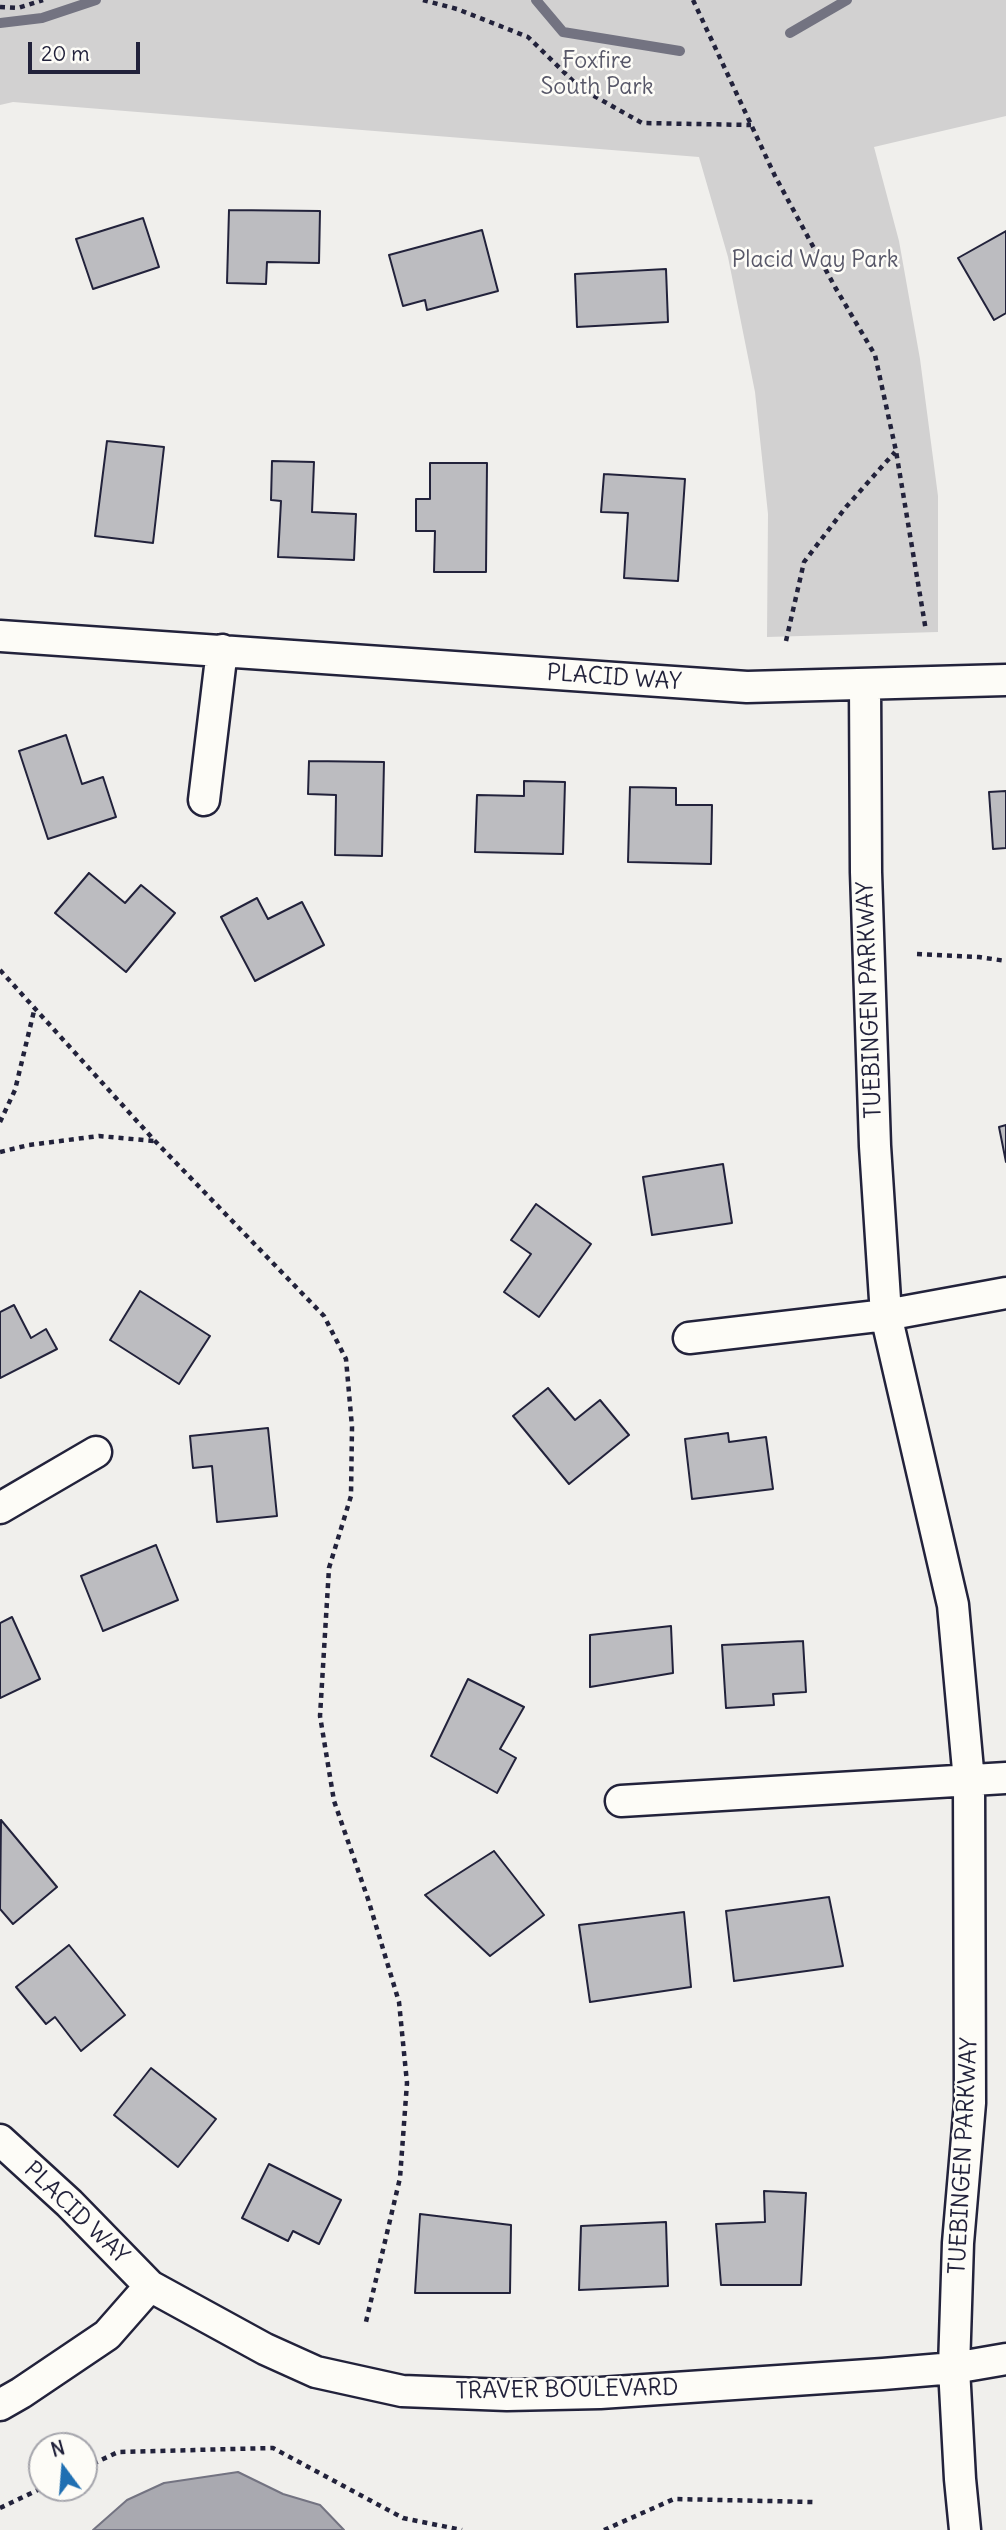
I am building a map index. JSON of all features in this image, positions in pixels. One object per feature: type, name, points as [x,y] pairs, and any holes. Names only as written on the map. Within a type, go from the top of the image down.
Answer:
[{"type":"street","name":"PLACID WAY","points":[[0,636],[747,687],[1006,680]]},
{"type":"street","points":[[204,800],[222,650]]},
{"type":"street","name":"TUEBINGEN PARKWAY","points":[[865,684],[866,872],[875,1146],[886,1315],[953,1605],[969,1781],[970,2103],[958,2243],[954,2368],[965,2530]]},
{"type":"street","points":[[689,1338],[886,1315],[1006,1293]]},
{"type":"street","points":[[0,1508],[96,1452]]},
{"type":"street","points":[[621,1801],[1006,1778]]},
{"type":"street","name":"PLACID WAY","points":[[0,2140],[69,2203],[150,2286]]},
{"type":"street","points":[[0,2405],[107,2335],[150,2286]]},
{"type":"street","name":"TRAVER BOULEVARD","points":[[150,2286],[265,2349],[316,2372],[402,2391],[507,2395],[600,2393],[954,2368],[1006,2359]]},
{"type":"path","points":[[0,7],[18,8],[43,0]]},
{"type":"path","points":[[423,0],[457,9],[528,37],[580,88],[642,123],[751,125]]},
{"type":"path","points":[[693,0],[793,209],[875,355],[896,451],[926,631]]},
{"type":"path","points":[[786,641],[804,562],[846,507],[896,451]]},
{"type":"path","points":[[917,954],[1006,961]]},
{"type":"path","points":[[0,970],[155,1141],[324,1316],[346,1359],[352,1427],[351,1496],[330,1569],[320,1716],[334,1801],[368,1899],[399,2002],[407,2083],[400,2178],[365,2326]]},
{"type":"path","points":[[0,1122],[15,1090],[34,1010]]},
{"type":"path","points":[[0,1152],[29,1145],[99,1136],[155,1141]]},
{"type":"path","points":[[98,2461],[118,2452],[273,2448],[403,2518],[462,2530]]},
{"type":"path","points":[[0,2508],[28,2495]]},
{"type":"path","points":[[604,2530],[674,2499],[813,2502]]},
{"type":"green space","points":[[0,0],[1006,0],[1006,116],[874,147],[899,241],[920,359],[938,496],[938,632],[767,637],[768,514],[755,392],[728,257],[699,157],[13,102],[0,105]]},
{"type":"shaded area","points":[[238,2472],[283,2494],[320,2505],[344,2530],[93,2530],[127,2500],[164,2483]]},
{"type":"building","points":[[229,210],[320,211],[319,263],[267,262],[266,284],[227,283]]},
{"type":"building","points":[[143,218],[159,267],[93,289],[76,239]]},
{"type":"building","points":[[482,230],[498,291],[427,310],[425,300],[403,306],[389,255]]},
{"type":"building","points":[[1006,231],[1006,313],[994,320],[958,258]]},
{"type":"building","points":[[666,269],[668,322],[577,327],[575,274]]},
{"type":"building","points":[[107,441],[164,447],[153,543],[95,536]]},
{"type":"building","points":[[272,461],[314,462],[312,512],[356,514],[354,560],[278,557],[281,501],[271,500]]},
{"type":"building","points":[[430,463],[487,463],[486,572],[434,572],[435,531],[416,531],[416,499],[430,499]]},
{"type":"building","points":[[604,474],[685,479],[678,581],[624,578],[628,513],[601,512]]},
{"type":"building","points":[[66,735],[82,784],[103,777],[116,817],[48,839],[19,751]]},
{"type":"building","points":[[309,761],[384,762],[382,856],[335,855],[336,795],[308,794]]},
{"type":"building","points":[[524,781],[565,782],[563,854],[475,852],[477,795],[524,796]]},
{"type":"building","points":[[630,787],[676,788],[676,805],[712,805],[711,864],[628,862]]},
{"type":"building","points":[[1006,791],[1006,848],[993,849],[989,792]]},
{"type":"building","points":[[89,873],[125,903],[141,885],[175,913],[126,972],[55,913]]},
{"type":"building","points":[[257,898],[268,919],[302,902],[324,945],[255,981],[221,917]]},
{"type":"building","points":[[1006,1125],[1006,1162],[999,1127]]},
{"type":"building","points":[[723,1164],[732,1223],[652,1235],[643,1177]]},
{"type":"building","points":[[536,1204],[591,1244],[539,1317],[504,1292],[531,1254],[511,1240]]},
{"type":"building","points":[[140,1291],[210,1336],[179,1384],[110,1340]]},
{"type":"building","points":[[14,1305],[31,1338],[46,1329],[57,1349],[0,1378],[0,1312]]},
{"type":"building","points":[[548,1388],[575,1420],[600,1400],[629,1435],[569,1484],[513,1416]]},
{"type":"building","points":[[268,1428],[277,1516],[217,1522],[212,1466],[193,1468],[190,1436]]},
{"type":"building","points":[[728,1433],[729,1442],[766,1437],[773,1489],[692,1499],[685,1439]]},
{"type":"building","points":[[156,1545],[178,1600],[103,1631],[81,1576]]},
{"type":"building","points":[[12,1617],[40,1679],[0,1698],[0,1623]]},
{"type":"building","points":[[671,1626],[673,1673],[590,1687],[590,1635]]},
{"type":"building","points":[[803,1641],[806,1692],[773,1694],[774,1705],[726,1708],[722,1645]]},
{"type":"building","points":[[468,1679],[524,1707],[500,1749],[516,1758],[497,1793],[431,1756]]},
{"type":"building","points":[[1,1820],[57,1887],[13,1924],[0,1909]]},
{"type":"building","points":[[494,1851],[544,1915],[490,1956],[425,1895]]},
{"type":"building","points":[[829,1897],[843,1966],[734,1981],[726,1911]]},
{"type":"building","points":[[684,1912],[691,1987],[590,2002],[579,1925]]},
{"type":"building","points":[[69,1945],[125,2015],[81,2051],[55,2017],[46,2024],[16,1987]]},
{"type":"building","points":[[151,2068],[216,2119],[178,2167],[114,2115]]},
{"type":"building","points":[[269,2164],[341,2200],[319,2244],[293,2231],[288,2241],[242,2218]]},
{"type":"building","points":[[764,2191],[806,2193],[801,2285],[721,2285],[716,2224],[765,2222]]},
{"type":"building","points":[[420,2214],[511,2225],[510,2293],[415,2293]]},
{"type":"building","points":[[666,2222],[668,2286],[579,2290],[581,2226]]},
{"type":"waterway","points":[[0,23],[42,18],[96,0]]},
{"type":"waterway","points":[[536,0],[563,32],[680,51]]},
{"type":"waterway","points":[[790,33],[847,0]]},
{"type":"park label","name":"Foxfire South Park","points":[[597,74]]},
{"type":"park label","name":"Placid Way Park","points":[[815,260]]}]
